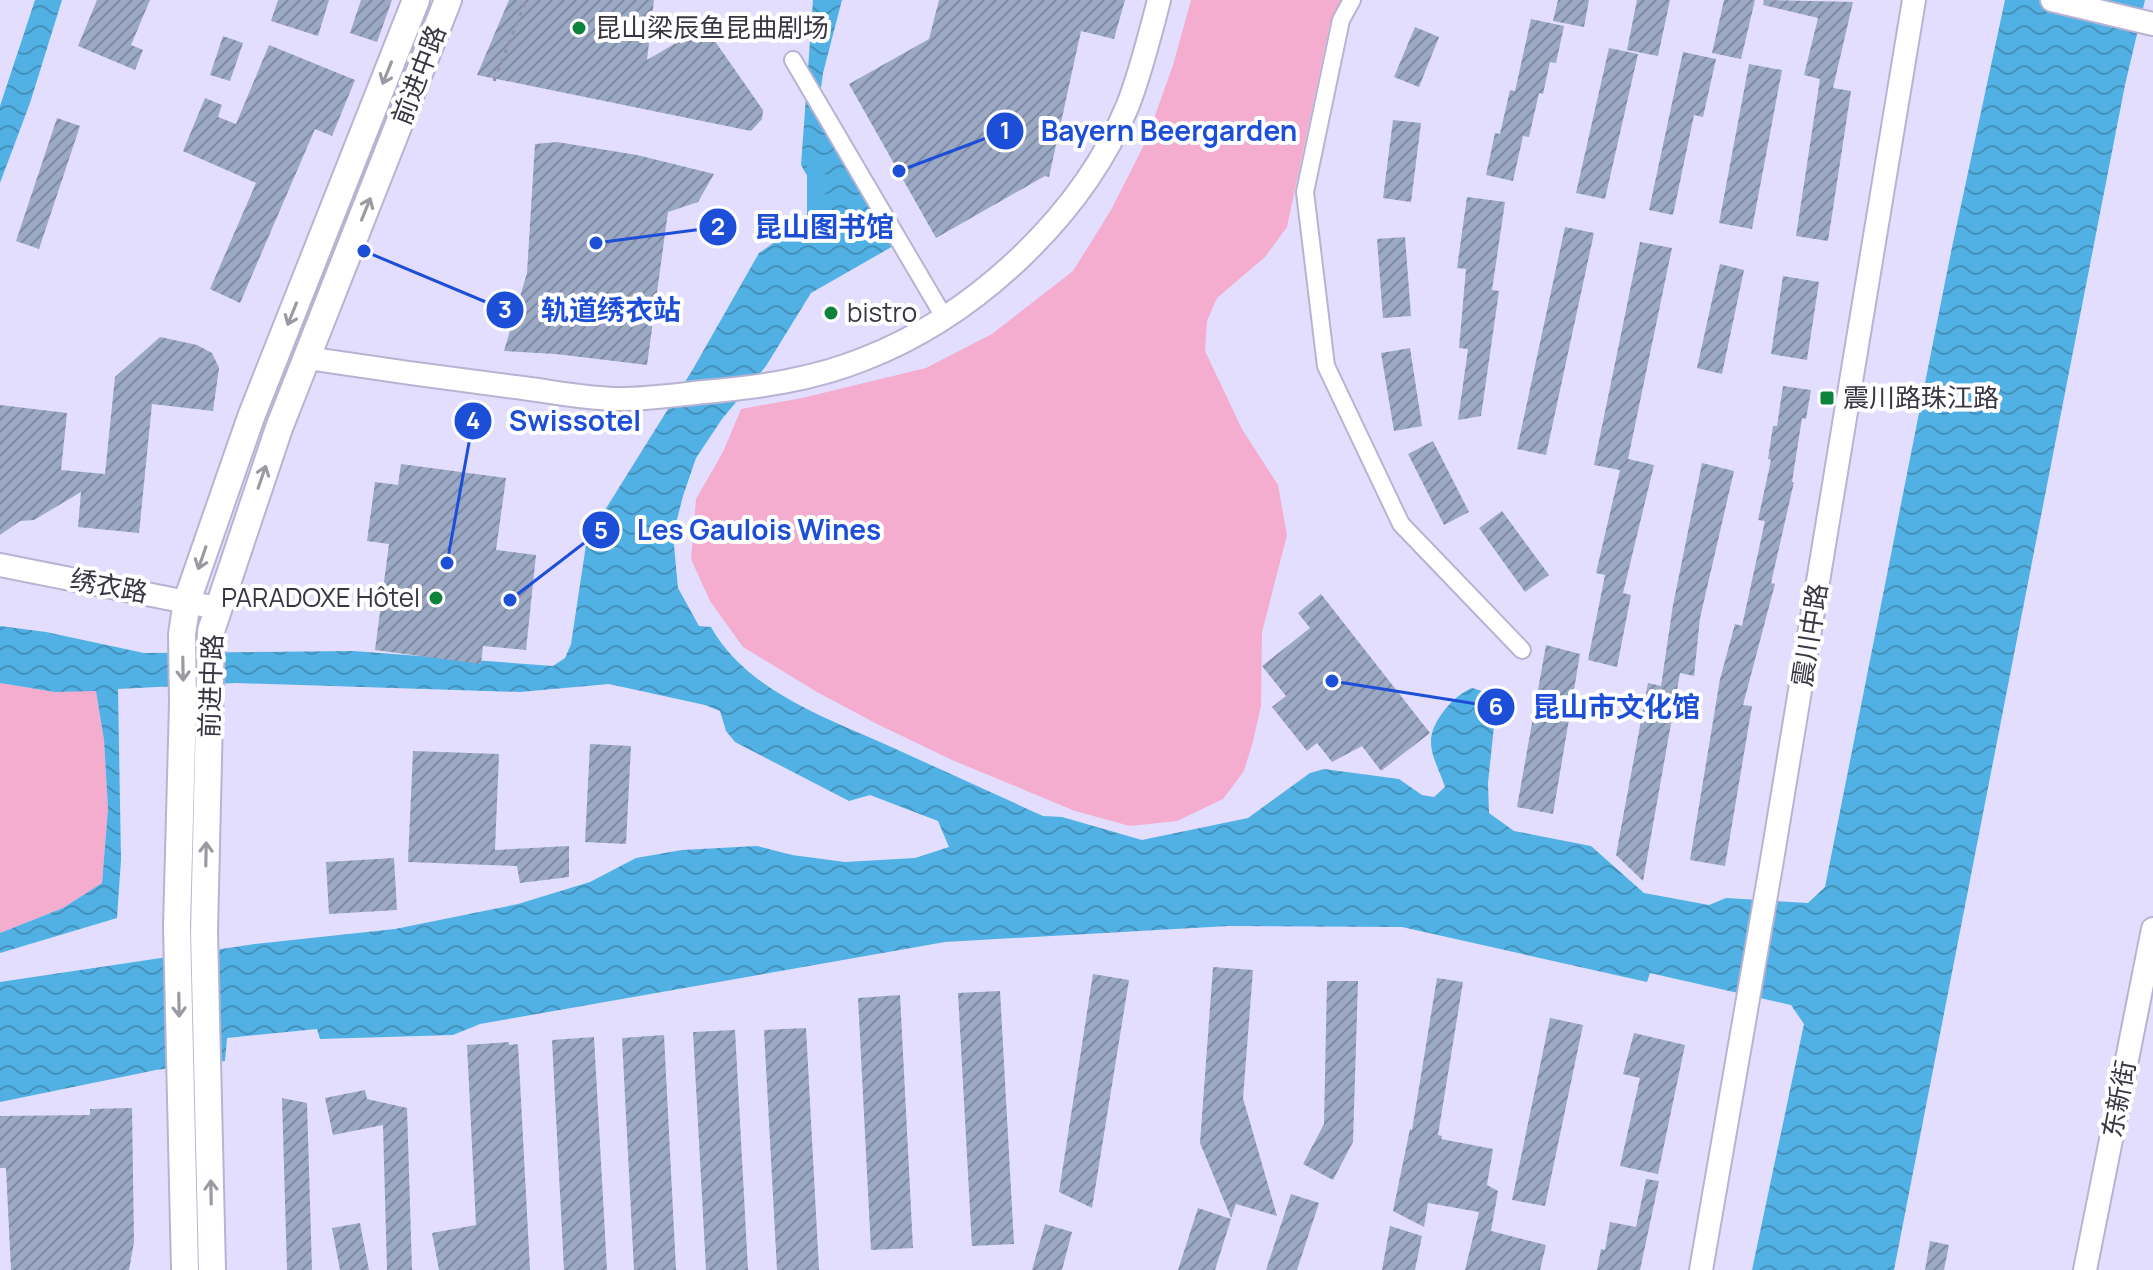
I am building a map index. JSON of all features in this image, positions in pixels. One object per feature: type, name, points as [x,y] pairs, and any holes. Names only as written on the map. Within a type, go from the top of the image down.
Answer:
[{"type":"main road","name":"前进中路","points":[[185,1270],[177,927],[182,634],[187,601],[251,417],[416,0]]},
{"type":"main road","name":"前进中路","points":[[212,1270],[204,932],[209,699],[214,619],[279,428],[448,0]]},
{"type":"street","points":[[307,358],[429,377],[617,399],[769,386],[865,359],[913,336],[990,284],[1028,252],[1060,217],[1094,168],[1127,106],[1159,0]]},
{"type":"street","points":[[1352,0],[1341,20],[1305,192],[1326,366],[1401,524],[1522,650]]},
{"type":"street","name":"震川中路","points":[[1701,1270],[1914,0]]},
{"type":"street","points":[[2052,0],[2153,24]]},
{"type":"street","points":[[793,60],[944,317]]},
{"type":"street","name":"绣衣路","points":[[0,565],[187,601],[214,619]]},
{"type":"street","name":"东新街","points":[[2085,1270],[2153,929]]},
{"type":"path","points":[[494,81],[526,0]]},
{"type":"shaded area","points":[[1191,0],[1344,0],[1330,24],[1287,227],[1265,257],[1217,298],[1207,321],[1205,351],[1242,429],[1278,485],[1287,535],[1262,632],[1261,706],[1253,741],[1244,771],[1223,799],[1177,821],[1130,826],[1075,811],[952,760],[817,692],[743,647],[710,601],[691,559],[696,499],[723,452],[741,409],[802,398],[926,368],[992,334],[1073,271],[1111,210],[1146,141],[1173,65]]},
{"type":"shaded area","points":[[0,683],[55,692],[96,690],[104,740],[108,809],[102,883],[63,908],[0,933]]},
{"type":"water","points":[[35,0],[62,0],[30,103],[0,183],[0,106]]},
{"type":"water","points":[[813,0],[842,0],[823,73],[818,109],[895,245],[811,293],[766,366],[722,419],[696,458],[673,535],[678,588],[699,626],[711,627],[727,650],[769,687],[820,715],[1043,816],[1062,817],[1142,840],[1248,818],[1310,773],[1324,769],[1399,779],[1422,795],[1434,797],[1445,787],[1431,748],[1434,727],[1451,703],[1472,688],[1489,693],[1496,707],[1488,783],[1489,813],[1514,831],[1591,846],[1644,893],[1709,905],[1726,898],[1808,903],[1825,887],[1951,252],[2005,0],[2145,0],[2125,85],[1894,1270],[1752,1270],[1804,1024],[1791,1005],[1650,973],[1647,982],[1402,927],[1228,926],[945,942],[480,1024],[453,1035],[320,1039],[317,1029],[227,1038],[225,1061],[156,1070],[0,1102],[0,982],[255,944],[395,929],[518,904],[590,882],[636,858],[682,850],[757,846],[792,855],[845,862],[915,858],[949,847],[938,821],[870,795],[849,801],[735,742],[726,731],[720,711],[609,684],[520,692],[236,683],[118,689],[121,860],[117,918],[0,953],[0,933],[63,908],[102,883],[108,809],[104,740],[96,691],[55,692],[0,683],[0,626],[46,632],[144,653],[353,651],[553,666],[565,658],[571,644],[586,545],[595,526],[693,369],[759,253],[825,207],[801,165]]},
{"type":"building","points":[[97,0],[150,0],[131,45],[143,50],[135,70],[78,46]]},
{"type":"building","points":[[278,0],[329,0],[318,36],[271,21]]},
{"type":"building","points":[[361,0],[392,0],[377,42],[350,33]]},
{"type":"building","points":[[509,0],[654,0],[647,60],[681,40],[702,35],[712,37],[763,110],[762,119],[751,131],[477,75]]},
{"type":"building","points":[[939,0],[1125,0],[1114,39],[1081,31],[1049,177],[1045,176],[936,238],[849,84],[929,39]]},
{"type":"building","points":[[1558,0],[1589,0],[1584,27],[1553,21]]},
{"type":"building","points":[[1637,0],[1670,0],[1658,56],[1627,50]]},
{"type":"building","points":[[1724,0],[1755,0],[1741,59],[1712,53]]},
{"type":"building","points":[[1764,0],[1853,2],[1833,88],[1851,91],[1828,241],[1796,236],[1820,79],[1804,75],[1818,18],[1763,5]]},
{"type":"building","points":[[1531,19],[1564,26],[1556,63],[1550,62],[1543,94],[1539,93],[1529,137],[1523,136],[1513,181],[1486,175],[1495,133],[1500,134],[1510,90],[1515,91]]},
{"type":"building","points":[[1415,27],[1439,37],[1419,87],[1394,77]]},
{"type":"building","points":[[223,36],[243,43],[230,81],[210,75]]},
{"type":"building","points":[[269,45],[355,80],[332,136],[315,129],[240,303],[210,289],[256,183],[183,151],[205,98],[222,105],[218,117],[236,124]]},
{"type":"building","points":[[1609,48],[1638,54],[1605,199],[1576,193]]},
{"type":"building","points":[[1683,52],[1716,59],[1703,117],[1694,115],[1673,215],[1649,210]]},
{"type":"building","points":[[1749,64],[1782,70],[1752,229],[1719,223]]},
{"type":"building","points":[[57,118],[80,126],[39,249],[16,241]]},
{"type":"building","points":[[1393,120],[1421,123],[1411,202],[1383,198]]},
{"type":"building","points":[[557,142],[637,155],[714,174],[698,202],[668,212],[647,365],[504,351],[527,273],[535,144]]},
{"type":"building","points":[[1467,197],[1505,202],[1492,290],[1499,291],[1481,416],[1458,420],[1468,349],[1459,348],[1466,269],[1457,268]]},
{"type":"building","points":[[1565,227],[1594,233],[1546,455],[1517,449]]},
{"type":"building","points":[[1405,237],[1411,316],[1383,318],[1377,239]]},
{"type":"building","points":[[1640,242],[1672,248],[1628,459],[1654,465],[1623,593],[1631,595],[1617,667],[1588,660],[1605,575],[1596,573],[1620,470],[1594,465]]},
{"type":"building","points":[[1720,264],[1744,270],[1722,374],[1697,368]]},
{"type":"building","points":[[1783,276],[1819,282],[1807,360],[1771,354]]},
{"type":"building","points":[[160,337],[197,345],[212,353],[219,368],[213,411],[152,404],[139,533],[78,527],[81,492],[34,520],[20,521],[0,535],[0,405],[67,413],[61,470],[105,474],[115,377]]},
{"type":"building","points":[[1410,348],[1422,426],[1394,431],[1381,353]]},
{"type":"building","points":[[1783,386],[1811,390],[1806,419],[1802,418],[1794,482],[1771,583],[1775,584],[1743,705],[1752,706],[1725,866],[1690,860],[1720,679],[1735,624],[1742,626],[1765,521],[1758,520],[1771,460],[1768,459],[1773,426],[1777,426]]},
{"type":"building","points":[[1433,441],[1469,512],[1444,525],[1408,454]]},
{"type":"building","points":[[1702,463],[1734,471],[1700,618],[1694,676],[1680,673],[1643,881],[1616,855],[1648,683],[1661,686],[1673,605]]},
{"type":"building","name":"PARADOXE Hôtel","points":[[401,464],[506,478],[496,550],[536,555],[526,650],[483,646],[481,664],[375,650],[389,544],[367,541],[375,482],[398,485]]},
{"type":"building","points":[[1502,511],[1549,575],[1525,592],[1479,528]]},
{"type":"building","points":[[1321,594],[1430,733],[1381,771],[1362,746],[1332,762],[1317,743],[1307,751],[1272,707],[1286,696],[1262,666],[1310,628],[1298,613]]},
{"type":"building","points":[[1546,645],[1580,654],[1553,814],[1517,807]]},
{"type":"building","points":[[590,744],[631,746],[626,844],[585,842]]},
{"type":"building","points":[[413,751],[499,754],[495,850],[569,846],[569,877],[520,883],[517,866],[408,862]]},
{"type":"building","points":[[394,858],[397,910],[329,914],[326,862]]},
{"type":"building","points":[[1213,967],[1253,970],[1243,1098],[1277,1216],[1236,1204],[1231,1218],[1200,1143]]},
{"type":"building","points":[[1093,974],[1129,980],[1092,1208],[1059,1192]]},
{"type":"building","points":[[1437,978],[1463,982],[1438,1135],[1442,1136],[1441,1139],[1493,1149],[1487,1185],[1498,1191],[1491,1231],[1546,1245],[1540,1270],[1465,1270],[1479,1212],[1428,1203],[1424,1227],[1393,1211],[1412,1130]]},
{"type":"building","points":[[1327,981],[1358,981],[1353,1142],[1333,1180],[1303,1164],[1324,1124]]},
{"type":"building","points":[[1000,991],[1014,1244],[972,1246],[958,993]]},
{"type":"building","points":[[900,995],[913,1248],[871,1250],[858,998]]},
{"type":"building","points":[[1550,1018],[1583,1025],[1545,1206],[1512,1200]]},
{"type":"building","points":[[806,1028],[819,1270],[777,1270],[764,1030]]},
{"type":"building","points":[[735,1030],[748,1270],[706,1270],[693,1032]]},
{"type":"building","points":[[1634,1033],[1685,1045],[1658,1174],[1620,1166],[1640,1078],[1623,1074]]},
{"type":"building","points":[[664,1035],[676,1270],[634,1270],[622,1038]]},
{"type":"building","points":[[594,1037],[607,1270],[564,1270],[552,1040]]},
{"type":"building","points":[[509,1042],[509,1045],[518,1044],[530,1270],[439,1270],[432,1233],[476,1225],[467,1045]]},
{"type":"building","points":[[365,1090],[367,1099],[407,1108],[412,1270],[387,1270],[383,1125],[333,1135],[325,1098]]},
{"type":"building","points":[[282,1098],[307,1103],[312,1270],[287,1270]]},
{"type":"building","points":[[132,1108],[134,1242],[129,1270],[11,1270],[6,1168],[0,1168],[0,1116],[90,1115],[90,1109]]},
{"type":"building","points":[[1646,1179],[1659,1181],[1640,1270],[1597,1270],[1601,1249],[1605,1250],[1610,1222],[1636,1227]]},
{"type":"building","points":[[1291,1194],[1319,1203],[1297,1270],[1266,1270]]},
{"type":"building","points":[[1198,1208],[1231,1219],[1215,1270],[1178,1270]]},
{"type":"building","points":[[360,1223],[369,1270],[340,1270],[332,1228]]},
{"type":"building","points":[[1045,1224],[1072,1232],[1062,1270],[1032,1270]]},
{"type":"building","points":[[1390,1226],[1422,1236],[1415,1270],[1382,1270]]},
{"type":"building","points":[[1930,1241],[1949,1245],[1944,1270],[1925,1270]]},
{"type":"waterway","points":[[816,167],[816,237]]},
{"type":"place","name":"昆山梁辰鱼昆曲剧场","points":[[579,28]]},
{"type":"place","name":"Bayern Beergarden","points":[[899,171]]},
{"type":"place","name":"昆山图书馆","points":[[596,243]]},
{"type":"place","name":"轨道绣衣站","points":[[364,251]]},
{"type":"place","name":"bistro","points":[[831,313]]},
{"type":"place","name":"震川路珠江路","points":[[1827,398]]},
{"type":"place","name":"Swissotel","points":[[447,563]]},
{"type":"place","name":"PARADOXE Hôtel","points":[[436,598]]},
{"type":"place","name":"Les Gaulois Wines","points":[[510,600]]},
{"type":"place","name":"昆山市文化馆","points":[[1332,681]]}]
